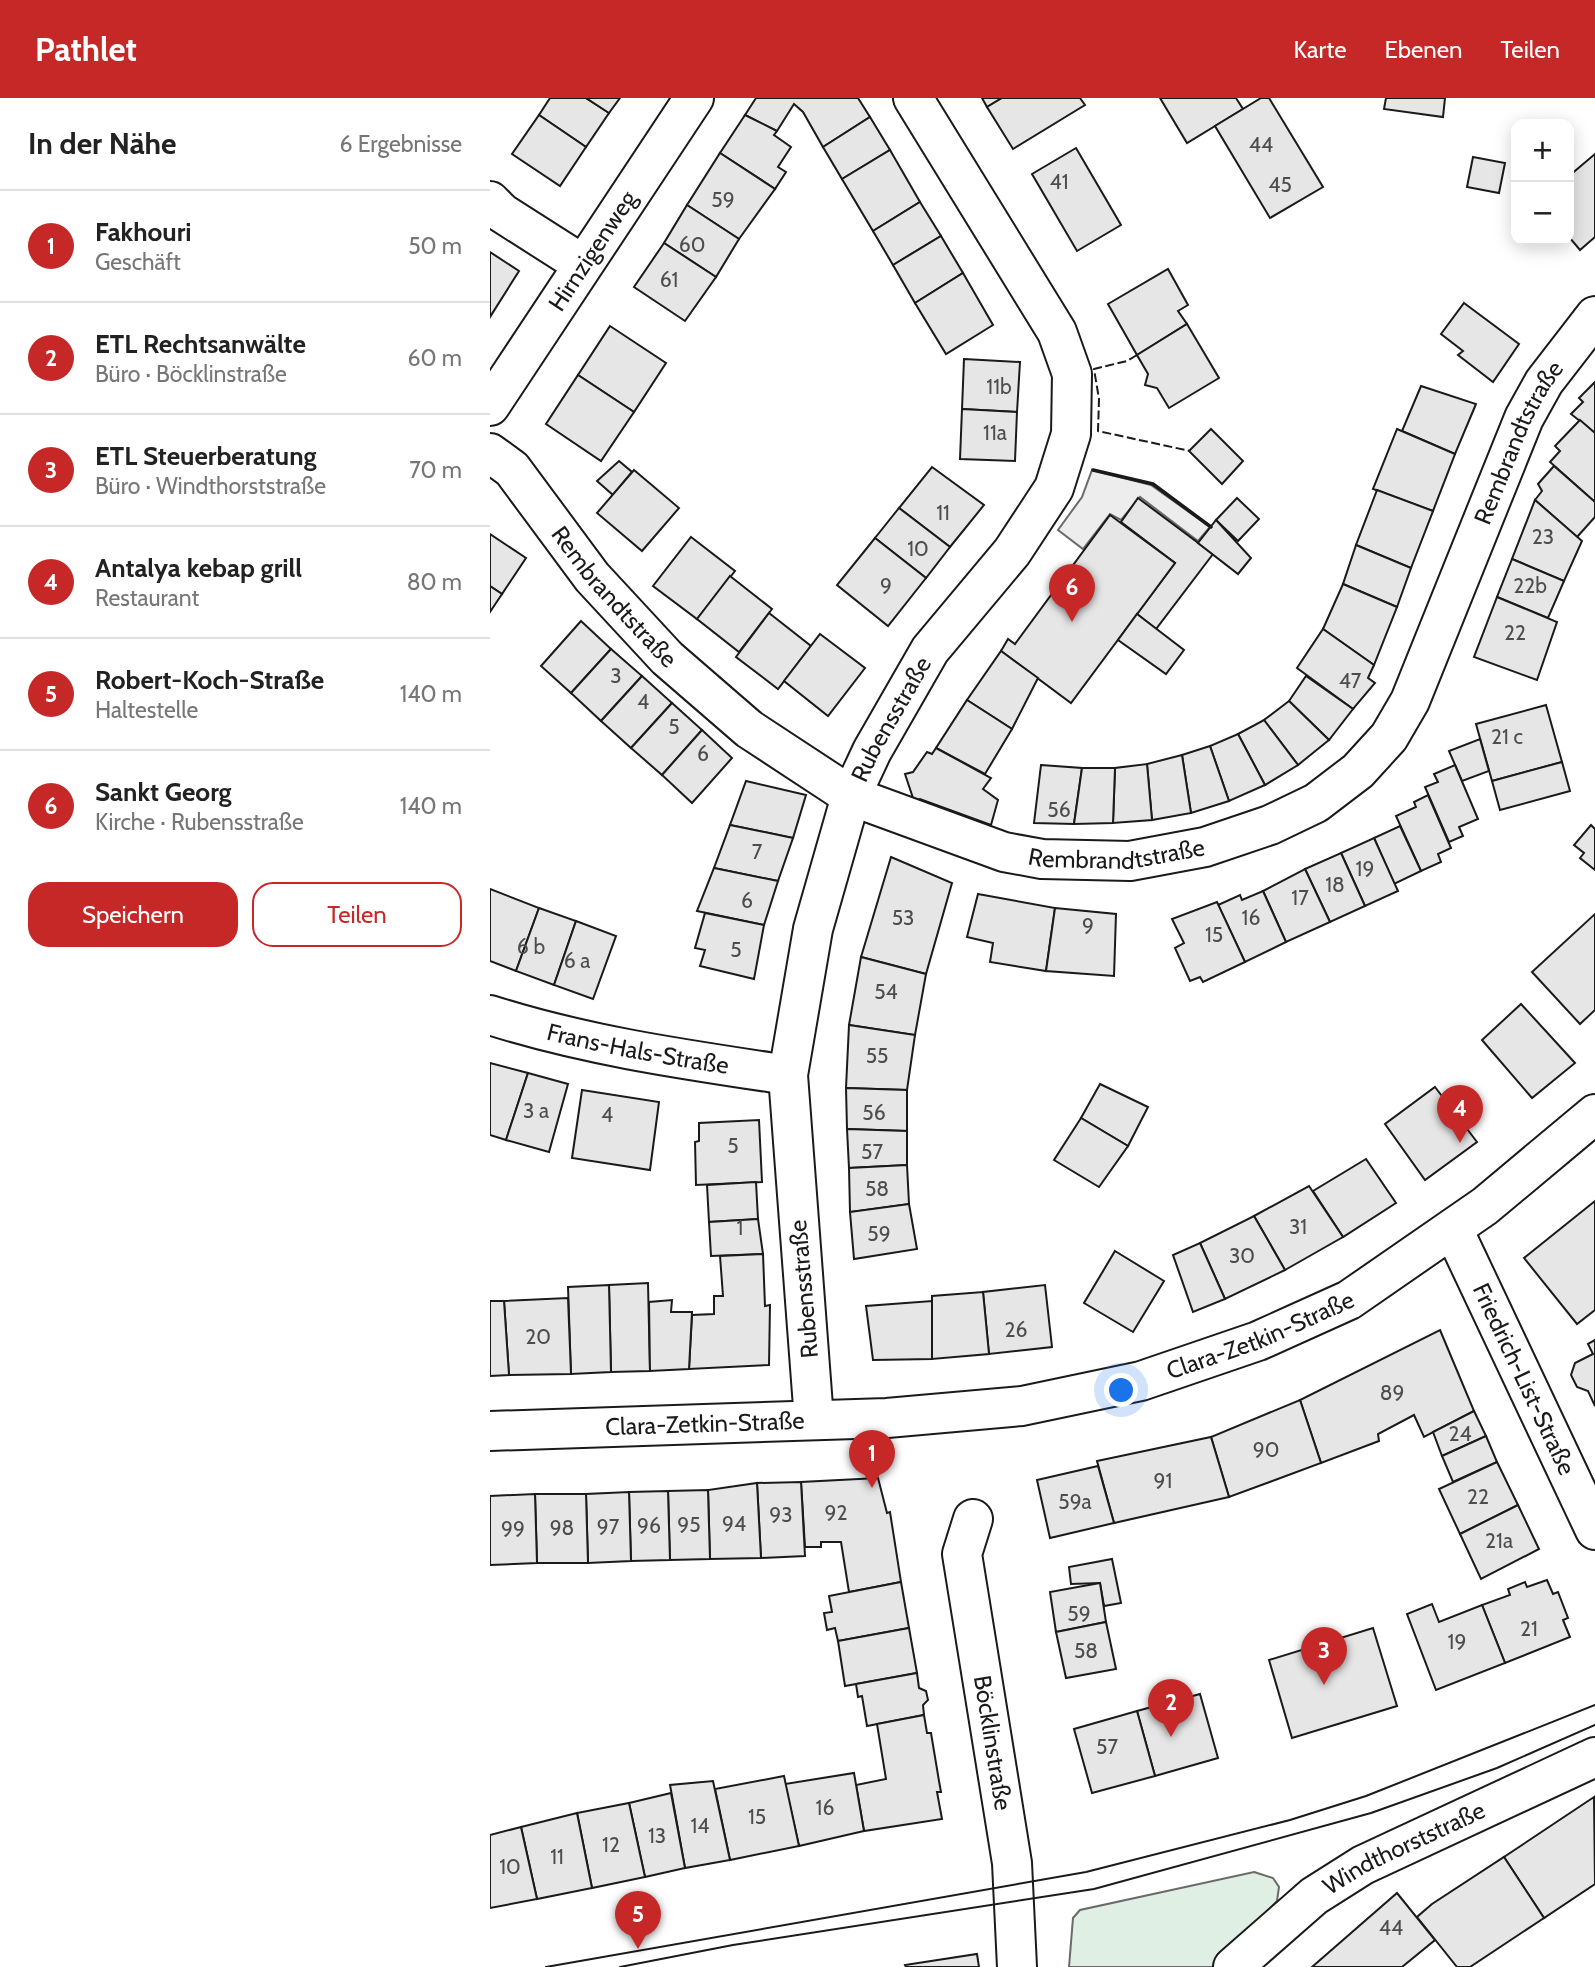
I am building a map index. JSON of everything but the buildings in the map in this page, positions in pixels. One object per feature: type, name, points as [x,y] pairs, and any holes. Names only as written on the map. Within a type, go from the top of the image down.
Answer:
[{"type":"street","name":"Hirnzigenweg","points":[[490,406],[694,98]]},
{"type":"street","name":"Rubensstraße","points":[[814,1420],[789,1075],[813,929],[851,796],[872,751],[930,650],[1013,552],[1054,488],[1071,434],[1072,374],[1057,332],[913,98]]},
{"type":"street","points":[[490,201],[502,213],[582,264]]},
{"type":"street","name":"Rembrandtstraße","points":[[490,453],[512,469],[592,577],[667,658],[749,729],[851,796],[1004,852],[1082,862],[1130,861],[1205,847],[1270,825],[1316,803],[1358,771],[1389,737],[1410,701],[1524,418],[1544,382],[1595,316]]},
{"type":"street","name":"Frans-Hals-Straße","points":[[490,1015],[559,1036],[789,1075]]},
{"type":"street","name":"Clara-Zetkin-Straße","points":[[490,1431],[887,1418],[1022,1406],[1140,1381],[1208,1360],[1308,1321],[1376,1283],[1453,1230],[1520,1178],[1595,1114]]},
{"type":"street","name":"Friedrich-List-Straße","points":[[1453,1230],[1595,1530]]},
{"type":"street","name":"Böcklinstraße","points":[[973,1519],[962,1554],[1012,1863],[1017,1967]]},
{"type":"street","name":"Windthorststraße","points":[[1233,1967],[1314,1896],[1363,1865],[1595,1757]]},
{"type":"green space","points":[[1254,1872],[1273,1878],[1279,1887],[1277,1901],[1212,1967],[1069,1967],[1073,1918],[1080,1910]]},
{"type":"shaded area","points":[[1092,470],[1151,485],[1210,527],[1198,541],[1140,497],[1121,520],[1110,514],[1083,549],[1058,530],[1082,497]]},
{"type":"tram line","points":[[546,1967],[1086,1872],[1290,1820],[1366,1796],[1595,1705]]},
{"type":"tram line","points":[[620,1967],[733,1945],[1094,1889],[1371,1813],[1497,1768],[1595,1725]]},
{"type":"fence","points":[[1137,355],[1127,361],[1094,369],[1099,399],[1098,431],[1190,451]]},
{"type":"wall","points":[[1093,470],[1153,484],[1211,527]]},
{"type":"place","name":"Sankt Georg","points":[[1072,622]]},
{"type":"place","name":"Antalya kebap grill","points":[[1460,1143]]},
{"type":"place","name":"Fakhouri","points":[[872,1488]]},
{"type":"place","name":"ETL Steuerberatung","points":[[1324,1685]]},
{"type":"place","name":"ETL Rechtsanwälte","points":[[1171,1737]]},
{"type":"place","name":"Robert-Koch-Straße","points":[[638,1949]]}]
